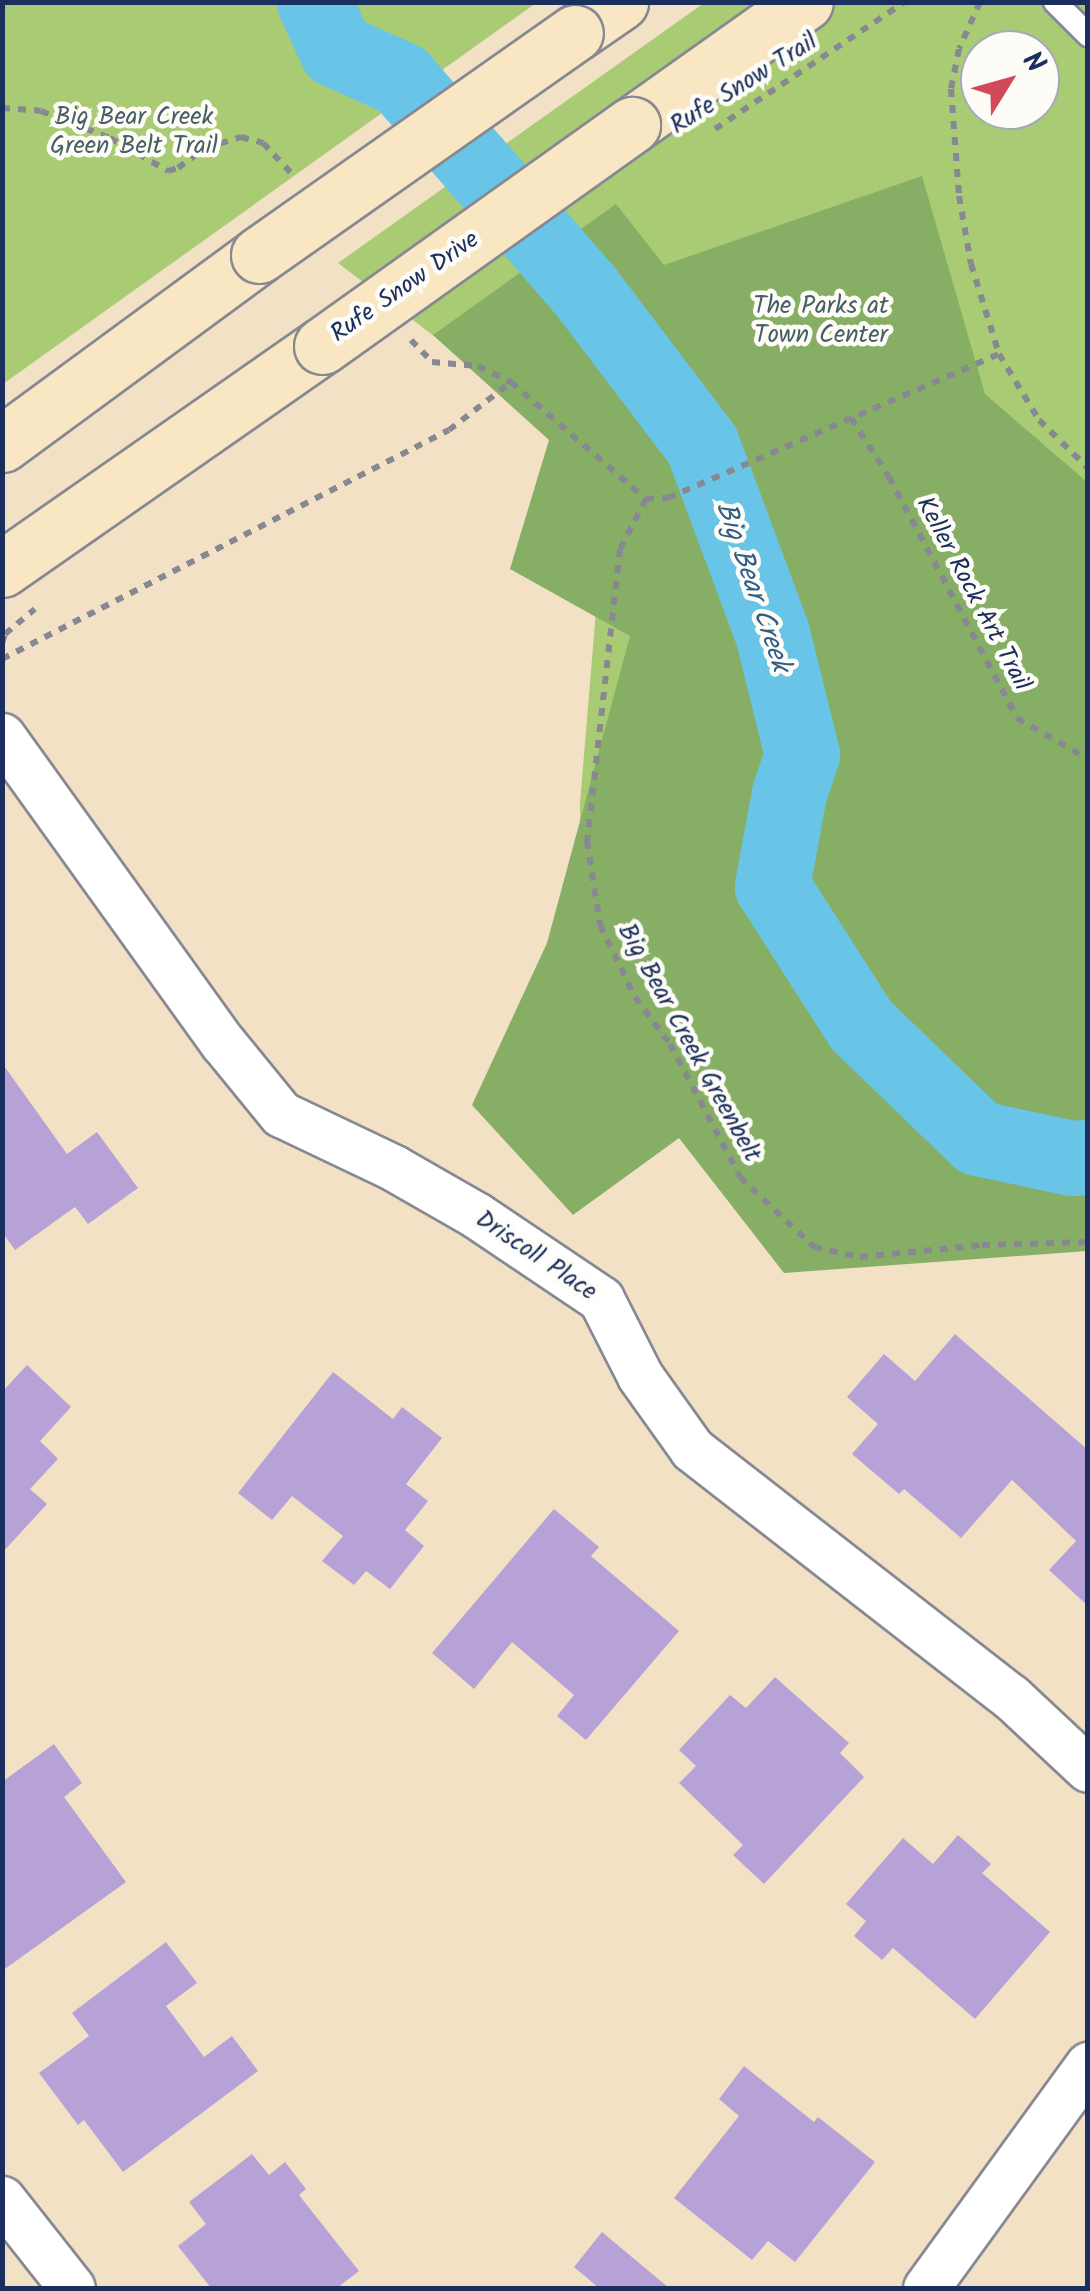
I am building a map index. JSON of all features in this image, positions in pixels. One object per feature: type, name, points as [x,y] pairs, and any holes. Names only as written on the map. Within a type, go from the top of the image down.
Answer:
[{"type":"main road","points":[[2,444],[259,255],[620,2]]},
{"type":"main road","name":"Rufe Snow Drive","points":[[2,569],[805,2]]},
{"type":"street","name":"Driscoll Place","points":[[2,736],[223,1043],[281,1114],[410,1177],[601,1299],[640,1376],[692,1449],[1011,1697],[1088,1769]]},
{"type":"street","points":[[926,2288],[1088,2065]]},
{"type":"street","points":[[2,2199],[72,2288]]},
{"type":"lane","points":[[1055,2],[1088,35]]},
{"type":"path","name":"Rufe Snow Trail","points":[[701,137],[906,2]]},
{"type":"path","points":[[980,2],[959,49],[952,89],[952,128],[971,264],[998,354],[1039,420],[1088,468]]},
{"type":"path","points":[[2,659],[449,430],[511,382],[646,499],[668,498],[998,354]]},
{"type":"path","name":"Keller Rock Art Trail","points":[[850,418],[889,478],[1016,718],[1088,759]]},
{"type":"path","name":"Big Bear Creek Greenbelt","points":[[646,499],[620,549],[588,841],[600,924],[635,997],[670,1044],[740,1178],[814,1247],[860,1257],[982,1244],[1088,1242]]},
{"type":"green space","name":"Big Bear Creek Green Belt Trail","points":[[3,2],[536,2],[536,3],[3,384]]},
{"type":"green space","name":"The Parks at Town Center","points":[[704,3],[1087,3],[1087,1248],[582,1007],[580,803],[606,490],[589,454],[338,263]]},
{"type":"green space","name":"The Parks at Town Center","points":[[922,176],[985,394],[1087,482],[1087,1251],[784,1273],[679,1138],[573,1215],[472,1105],[547,943],[630,636],[510,569],[549,440],[433,335],[616,204],[664,265]]},
{"type":"building","points":[[2,1063],[67,1154],[97,1132],[138,1188],[88,1224],[75,1207],[15,1250],[2,1232]]},
{"type":"building","points":[[955,1334],[1088,1450],[1088,1606],[1049,1570],[1076,1541],[1012,1480],[961,1538],[904,1489],[899,1494],[852,1454],[878,1424],[847,1397],[884,1354],[915,1381]]},
{"type":"building","points":[[27,1365],[71,1407],[40,1441],[58,1459],[30,1489],[47,1504],[2,1553],[2,1392]]},
{"type":"building","points":[[333,1372],[393,1419],[402,1407],[442,1438],[406,1484],[428,1501],[405,1530],[424,1546],[390,1589],[366,1571],[354,1585],[322,1561],[343,1536],[292,1496],[272,1520],[238,1493]]},
{"type":"building","points":[[554,1509],[599,1547],[591,1556],[679,1631],[586,1740],[557,1716],[574,1695],[512,1642],[474,1689],[432,1653]]},
{"type":"building","points":[[775,1677],[849,1743],[840,1753],[864,1777],[764,1884],[733,1855],[743,1845],[679,1783],[696,1766],[679,1750],[730,1695],[746,1708]]},
{"type":"building","points":[[54,1744],[82,1783],[64,1797],[126,1882],[2,1971],[2,1782]]},
{"type":"building","points":[[958,1835],[991,1864],[982,1873],[1050,1932],[975,2019],[893,1948],[882,1960],[854,1936],[866,1921],[846,1904],[903,1838],[933,1864]]},
{"type":"building","points":[[166,1942],[197,1983],[166,2006],[204,2057],[232,2036],[258,2071],[123,2172],[84,2120],[78,2125],[39,2073],[89,2036],[72,2013]]},
{"type":"building","points":[[744,2066],[814,2122],[818,2117],[875,2162],[795,2262],[768,2241],[752,2260],[674,2198],[739,2116],[719,2099]]},
{"type":"building","points":[[252,2154],[269,2175],[285,2162],[306,2189],[299,2195],[359,2271],[337,2288],[211,2288],[178,2246],[206,2224],[189,2202]]},
{"type":"building","points":[[602,2232],[669,2288],[599,2288],[574,2267]]},
{"type":"waterway","name":"Big Bear Creek","points":[[314,2],[336,50],[401,79],[583,288],[702,445],[772,633],[802,754],[789,793],[772,886],[861,1025],[978,1138],[1072,1158],[1088,1157]]}]
